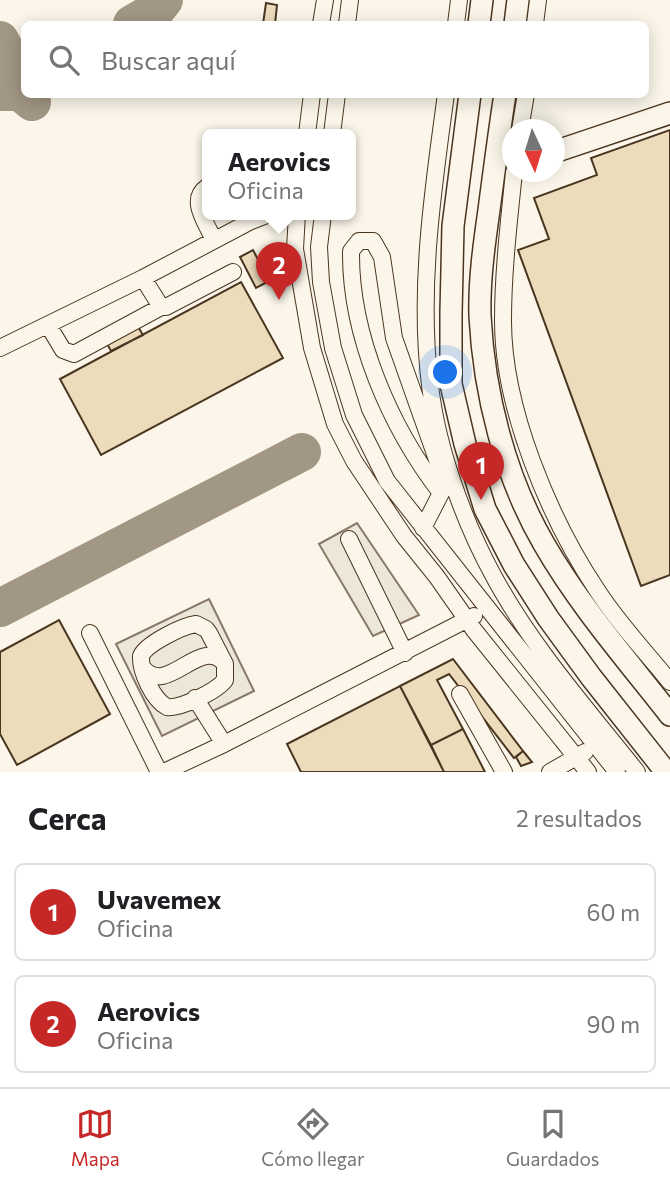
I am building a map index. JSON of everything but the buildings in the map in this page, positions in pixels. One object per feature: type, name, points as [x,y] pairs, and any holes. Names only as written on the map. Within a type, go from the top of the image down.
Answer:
[{"type":"main road","points":[[479,21],[482,0]]},
{"type":"main road","points":[[515,21],[518,0]]},
{"type":"main road","points":[[469,98],[453,226],[451,313],[451,384],[465,443],[485,509],[514,565],[548,618],[666,772]]},
{"type":"main road","points":[[504,98],[484,246],[480,315],[488,382],[500,435],[521,500],[545,545],[584,604],[670,715]]},
{"type":"main road","points":[[565,149],[670,113]]},
{"type":"street","points":[[322,21],[325,0]]},
{"type":"street","points":[[347,21],[350,0]]},
{"type":"street","points":[[456,21],[459,0]]},
{"type":"street","points":[[535,21],[538,0]]},
{"type":"street","points":[[308,129],[312,98]]},
{"type":"street","points":[[333,129],[336,98]]},
{"type":"street","points":[[446,98],[430,224],[426,318],[430,386],[444,451],[467,519],[493,575],[527,630],[637,772]]},
{"type":"street","points":[[522,119],[525,98]]},
{"type":"street","points":[[513,182],[503,322],[510,379],[522,429],[545,494],[591,580],[670,682]]},
{"type":"street","points":[[202,191],[198,201],[202,210]]},
{"type":"street","points":[[206,220],[215,240]]},
{"type":"street","points":[[0,348],[257,220]]},
{"type":"street","points":[[296,220],[294,236],[298,281],[312,348],[335,424],[354,461],[397,525],[468,620],[588,772]]},
{"type":"street","points":[[322,220],[321,282],[333,348],[354,415],[387,481],[617,772]]},
{"type":"street","points":[[423,528],[441,493],[441,471],[394,338],[383,257],[373,241],[359,241],[351,251],[351,279],[363,335],[385,402],[417,461],[441,493]]},
{"type":"street","points":[[48,325],[63,350],[74,354],[160,307],[166,307],[233,272]]},
{"type":"street","points":[[144,278],[160,307]]},
{"type":"street","points":[[349,539],[405,653]]},
{"type":"street","points":[[90,633],[162,772],[224,744],[487,609]]},
{"type":"street","points":[[190,625],[201,626],[209,633],[225,664],[227,675],[222,685],[173,708],[161,704],[157,699],[142,668],[141,656],[148,646],[190,625]]},
{"type":"street","points":[[201,657],[209,649],[209,633]]},
{"type":"street","points":[[157,699],[156,687],[164,676],[201,657],[212,655],[225,664]]},
{"type":"street","points":[[142,668],[152,676],[164,676]]},
{"type":"street","points":[[460,694],[504,772]]},
{"type":"street","points":[[195,698],[224,744]]},
{"type":"street","points":[[550,772],[596,746]]},
{"type":"shaded area","points":[[357,523],[419,615],[373,636],[319,544]]},
{"type":"shaded area","points":[[209,599],[254,691],[162,736],[116,644]]},
{"type":"taxiway","points":[[137,21],[156,10],[164,0]]},
{"type":"taxiway","points":[[0,40],[12,62],[21,69]]},
{"type":"taxiway","points":[[3,92],[21,93]]},
{"type":"taxiway","points":[[27,98],[32,102]]},
{"type":"taxiway","points":[[0,608],[302,452]]},
{"type":"place","name":"Aerovics","points":[[279,300]]},
{"type":"place","name":"Uvavemex","points":[[481,500]]}]
